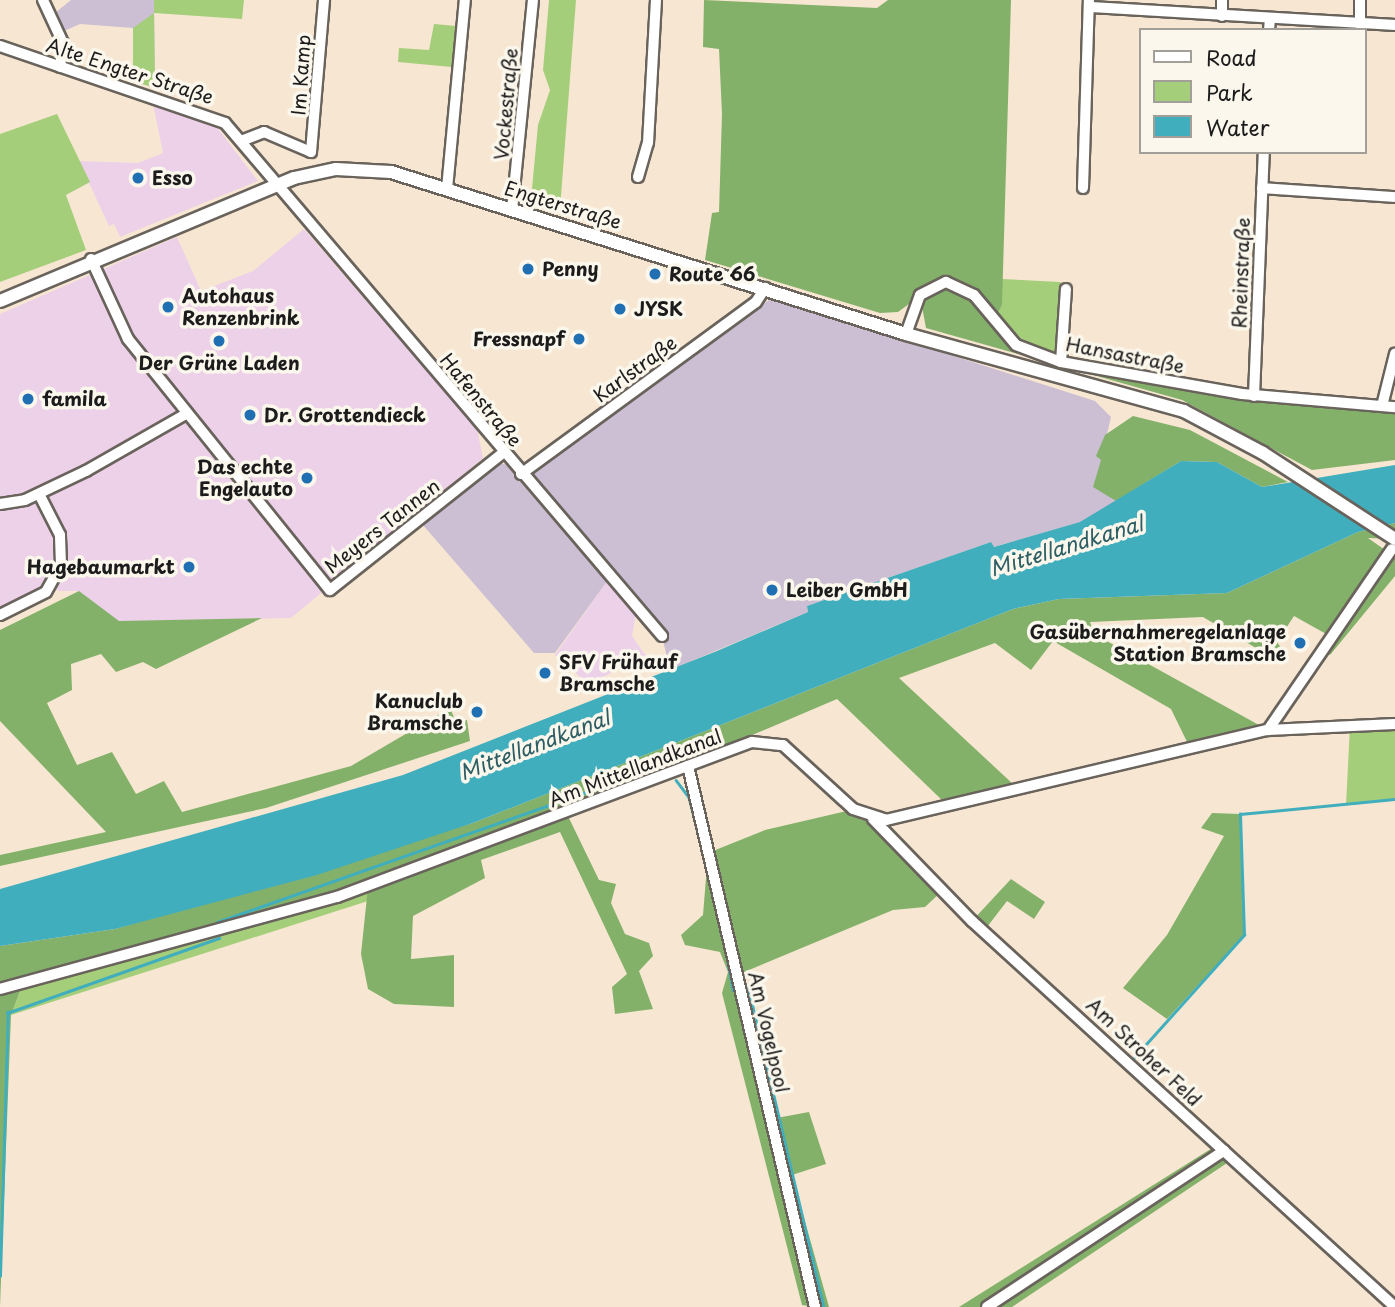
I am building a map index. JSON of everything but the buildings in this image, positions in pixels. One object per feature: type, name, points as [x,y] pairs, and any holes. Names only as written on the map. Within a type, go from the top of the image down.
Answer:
[{"type":"main road","name":"Engterstraße","points":[[0,301],[91,260],[276,185],[311,173],[357,168],[447,189],[906,334],[1124,393],[1220,428],[1287,468],[1394,544]]},
{"type":"street","points":[[43,0],[63,43],[60,66]]},
{"type":"street","name":"Im Kamp","points":[[241,141],[264,132],[311,152],[324,0]]},
{"type":"street","points":[[447,189],[465,0]]},
{"type":"street","name":"Vockestraße","points":[[512,210],[533,0]]},
{"type":"street","points":[[638,177],[648,143],[656,0]]},
{"type":"street","points":[[1222,0],[1222,16]]},
{"type":"street","points":[[1360,0],[1360,24]]},
{"type":"street","points":[[1083,188],[1089,3],[1222,16],[1270,24],[1395,25]]},
{"type":"street","name":"Alte Engter Straße","points":[[0,46],[214,116],[241,141],[276,185]]},
{"type":"street","name":"Rheinstraße","points":[[1254,396],[1264,154]]},
{"type":"street","name":"Hafenstraße","points":[[276,185],[662,636]]},
{"type":"street","points":[[1262,188],[1395,197]]},
{"type":"street","name":"Meyers Tannen","points":[[91,260],[128,339],[330,590],[503,453]]},
{"type":"street","name":"Hansastraße","points":[[906,334],[920,295],[946,282],[974,295],[1016,345],[1060,362],[1254,396],[1395,407]]},
{"type":"street","name":"Karlstraße","points":[[521,474],[756,302],[765,288]]},
{"type":"street","points":[[1060,362],[1066,289]]},
{"type":"street","points":[[1382,406],[1395,354]]},
{"type":"street","points":[[0,504],[39,494],[186,414]]},
{"type":"street","points":[[0,615],[46,592],[61,565],[60,535],[39,494]]},
{"type":"street","points":[[1268,730],[1394,544]]},
{"type":"street","points":[[873,819],[1268,730],[1395,724]]},
{"type":"street","name":"Am Mittellandkanal","points":[[0,989],[337,897],[752,742],[783,745],[873,819]]},
{"type":"street","name":"Am Vogelpool","points":[[688,766],[815,1307]]},
{"type":"street","name":"Am Stroher Feld","points":[[873,819],[972,921],[1395,1307]]},
{"type":"street","points":[[986,1307],[1224,1151]]},
{"type":"shaded area","points":[[71,0],[154,0],[155,88],[133,81],[133,28],[80,24],[64,31],[55,13]]},
{"type":"shaded area","points":[[153,104],[213,122],[258,181],[120,237],[114,224],[109,226],[79,161],[138,163],[163,153]]},
{"type":"shaded area","points":[[304,229],[477,429],[483,458],[291,618],[119,622],[78,591],[59,591],[48,584],[0,608],[0,314],[177,237],[201,291],[253,271]]},
{"type":"shaded area","points":[[772,298],[1095,401],[1111,417],[1101,460],[1104,490],[1116,501],[1081,522],[993,547],[991,542],[807,606],[808,612],[670,670],[662,636],[521,474]]},
{"type":"shaded area","points":[[496,463],[511,465],[608,580],[555,653],[534,653],[422,524]]},
{"type":"shaded area","points":[[608,580],[636,613],[632,636],[646,656],[588,684],[555,655]]},
{"type":"green space","points":[[154,0],[244,0],[242,19],[154,13]]},
{"type":"green space","points":[[549,0],[576,0],[560,209],[531,199],[538,125],[550,90],[543,70]]},
{"type":"green space","points":[[704,0],[877,8],[888,0],[1011,0],[1002,305],[993,322],[1037,354],[1323,408],[1395,411],[1395,460],[1312,470],[1182,400],[926,328],[920,296],[898,312],[880,313],[705,260],[712,213],[719,212],[722,114],[719,49],[703,47]]},
{"type":"green space","points":[[154,13],[155,88],[133,81],[133,28]]},
{"type":"green space","points":[[434,24],[456,26],[452,67],[398,62],[399,48],[429,50]]},
{"type":"green space","points":[[57,114],[90,182],[66,195],[86,250],[0,282],[0,134]]},
{"type":"green space","points":[[1002,279],[1060,282],[1066,289],[1061,362],[1016,345],[992,321],[1002,305]]},
{"type":"green space","points":[[1133,416],[1190,430],[1288,482],[1262,487],[1217,462],[1181,461],[1116,501],[1093,487],[1101,460],[1096,456],[1105,435]]},
{"type":"green space","points":[[1395,523],[1395,539],[1368,538],[1395,557],[1395,576],[1330,655],[1319,648],[1328,635],[1294,616],[1277,642],[1288,658],[1282,663],[1203,617],[1090,622],[1094,634],[1268,730],[1190,748],[1171,709],[1053,641],[1031,670],[995,643],[899,678],[1014,785],[944,802],[837,699],[567,814],[599,880],[616,884],[611,903],[625,934],[649,943],[653,956],[639,971],[653,1009],[615,1014],[612,987],[627,974],[560,832],[481,860],[485,878],[413,916],[411,959],[454,955],[454,1007],[394,1004],[368,989],[361,954],[368,887],[23,983],[11,1015],[0,1307],[0,946],[115,929],[473,823],[1013,609],[1059,599],[1227,593],[1358,532]]},
{"type":"green space","points":[[79,591],[119,621],[262,618],[156,669],[143,662],[116,672],[101,654],[71,664],[72,690],[47,703],[77,765],[112,752],[136,794],[164,781],[182,812],[351,766],[450,708],[456,722],[467,720],[470,741],[266,808],[0,866],[0,855],[106,832],[0,721],[0,630]]},
{"type":"green space","points":[[1395,724],[1395,799],[1346,805],[1350,726]]},
{"type":"green space","points":[[851,810],[862,820],[876,817],[941,892],[925,907],[893,910],[737,975],[771,1119],[809,1112],[826,1164],[792,1175],[829,1307],[814,1307],[802,1305],[722,993],[728,972],[720,952],[685,945],[681,935],[703,915],[708,853],[765,830]]},
{"type":"green space","points":[[1212,813],[1240,814],[1244,935],[1167,1019],[1123,988],[1167,935],[1224,836],[1201,828]]},
{"type":"green space","points":[[1011,879],[1045,902],[1034,919],[1007,901],[984,931],[972,921]]},
{"type":"green space","points":[[368,886],[368,901],[11,1015],[23,983]]},
{"type":"green space","points":[[1217,1145],[1233,1159],[1012,1307],[959,1307]]},
{"type":"water","name":"Mittellandkanal","points":[[1181,461],[1217,462],[1262,487],[1395,465],[1395,523],[1358,532],[1227,593],[1059,599],[1013,609],[473,823],[317,875],[115,929],[0,946],[0,889],[403,775],[717,651],[808,612],[807,606],[991,542],[994,547],[1080,522]]},
{"type":"waterway","points":[[217,922],[669,763],[670,768]]},
{"type":"waterway","points":[[676,780],[689,797],[707,868]]},
{"type":"waterway","points":[[1130,1062],[1244,935],[1240,814],[1395,799]]},
{"type":"waterway","points":[[721,925],[733,990]]},
{"type":"waterway","points":[[7,1013],[219,938]]},
{"type":"waterway","points":[[748,986],[824,1307]]},
{"type":"waterway","points":[[0,1276],[8,1012]]},
{"type":"place","name":"Esso","points":[[138,178]]},
{"type":"place","name":"Penny","points":[[528,269]]},
{"type":"place","name":"Route 66","points":[[655,274]]},
{"type":"place","name":"Autohaus Renzenbrink","points":[[168,307]]},
{"type":"place","name":"JYSK","points":[[620,309]]},
{"type":"place","name":"Fressnapf","points":[[579,339]]},
{"type":"place","name":"Der Grüne Laden","points":[[219,341]]},
{"type":"place","name":"famila","points":[[28,399]]},
{"type":"place","name":"Dr. Grottendieck","points":[[250,415]]},
{"type":"place","name":"Das echte Engelauto","points":[[307,478]]},
{"type":"place","name":"Hagebaumarkt","points":[[189,567]]},
{"type":"place","name":"Leiber GmbH","points":[[772,590]]},
{"type":"place","name":"Gasübernahmeregelanlage Station Bramsche","points":[[1300,643]]},
{"type":"place","name":"SFV Frühauf Bramsche","points":[[545,673]]},
{"type":"place","name":"Kanuclub Bramsche","points":[[477,712]]}]
